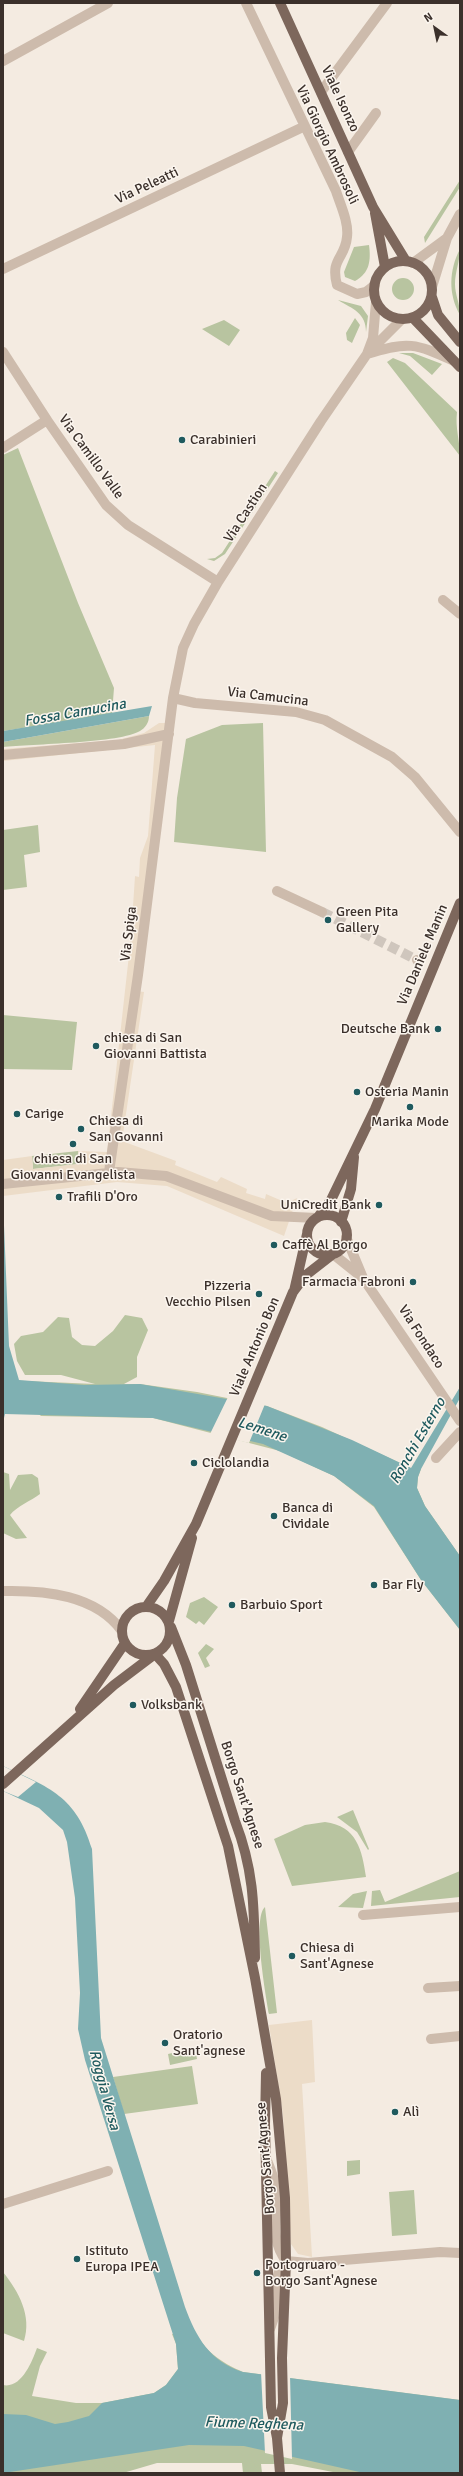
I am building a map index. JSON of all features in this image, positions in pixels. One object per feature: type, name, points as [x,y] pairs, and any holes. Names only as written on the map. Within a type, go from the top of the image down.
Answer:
[{"type":"main road","name":"Viale Isonzo","points":[[280,3],[374,207],[409,262],[426,272],[438,315],[460,342]]},
{"type":"main road","name":"Viale Isonzo","points":[[374,207],[385,267]]},
{"type":"main road","points":[[409,262],[399,262],[385,267],[377,278],[375,284],[376,302],[387,314],[402,319],[413,318],[422,313],[432,292]]},
{"type":"main road","points":[[413,318],[457,364]]},
{"type":"main road","name":"Via Daniele Manin","points":[[317,1218],[325,1210],[355,1151],[460,903]]},
{"type":"main road","name":"Via Daniele Manin","points":[[341,1222],[351,1188],[355,1151]]},
{"type":"main road","points":[[330,1215],[341,1222],[346,1237],[342,1247],[332,1254],[326,1255],[314,1250],[307,1239],[307,1232],[310,1224],[317,1218],[330,1215]]},
{"type":"main road","name":"Viale Antonio Bon","points":[[146,1607],[164,1581],[196,1524],[293,1292],[307,1232]]},
{"type":"main road","name":"Viale Antonio Bon","points":[[293,1292],[306,1275],[332,1254]]},
{"type":"main road","name":"Viale Antonio Bon","points":[[170,1624],[196,1524]]},
{"type":"main road","points":[[3,1784],[24,1767],[64,1728],[128,1674],[161,1651],[169,1640],[170,1624],[160,1610],[146,1607],[132,1611],[123,1624],[122,1631],[125,1643],[138,1654],[155,1654]]},
{"type":"main road","name":"Borgo Sant'Agnese","points":[[170,1624],[188,1670],[248,1858],[254,1903],[255,1978]]},
{"type":"main road","points":[[64,1728],[86,1702],[125,1643]]},
{"type":"main road","name":"Borgo Sant'Agnese","points":[[155,1654],[164,1664],[176,1687],[211,1789],[229,1851],[255,1978],[267,2053],[280,2137],[286,2261],[282,2358],[283,2403],[277,2438]]},
{"type":"main road","name":"Borgo Sant'Agnese","points":[[267,2053],[266,2158],[270,2329],[269,2358],[271,2407],[277,2438]]},
{"type":"main road","points":[[277,2438],[280,2473]]},
{"type":"street","points":[[3,61],[108,3]]},
{"type":"street","name":"Via Giorgio Ambrosoli","points":[[246,3],[303,127],[336,191],[345,218],[348,237],[334,270],[337,285],[357,294],[366,292],[375,284]]},
{"type":"street","points":[[321,92],[387,3]]},
{"type":"street","points":[[348,152],[376,113]]},
{"type":"street","name":"Via Peleatti","points":[[3,269],[303,127]]},
{"type":"street","points":[[432,292],[447,238],[460,214]]},
{"type":"street","points":[[409,262],[447,238]]},
{"type":"street","name":"Via Castion","points":[[367,354],[373,338],[376,302]]},
{"type":"street","name":"Via Castion","points":[[173,698],[177,670],[188,636],[218,582],[321,421],[367,354],[402,319]]},
{"type":"street","points":[[367,354],[395,345],[413,344],[457,364]]},
{"type":"street","name":"Via Camillo Valle","points":[[3,352],[46,420],[106,505],[128,525],[218,582]]},
{"type":"street","points":[[3,448],[46,420]]},
{"type":"street","points":[[443,600],[460,614]]},
{"type":"street","name":"Via Spiga","points":[[109,1172],[173,698]]},
{"type":"street","name":"Via Camucina","points":[[173,698],[195,703],[296,712],[325,720],[392,757],[415,777],[460,832]]},
{"type":"street","points":[[3,755],[124,744],[169,734]]},
{"type":"street","points":[[277,891],[322,912]]},
{"type":"street","points":[[3,1184],[109,1172],[166,1176],[212,1192],[272,1216],[317,1218]]},
{"type":"street","name":"Via Fondaco","points":[[346,1237],[363,1278],[446,1404],[460,1421]]},
{"type":"street","name":"Via Fondaco","points":[[332,1254],[363,1278]]},
{"type":"street","points":[[436,1458],[460,1432]]},
{"type":"street","points":[[3,1591],[34,1591],[91,1605],[101,1610],[122,1631]]},
{"type":"street","points":[[364,1914],[460,1907]]},
{"type":"street","points":[[428,1988],[460,1986]]},
{"type":"street","points":[[431,2039],[460,2036]]},
{"type":"street","name":"Borgo Sant'Agnese","points":[[266,2158],[276,2189],[275,2239],[278,2250],[286,2261],[281,2266],[277,2277],[276,2310],[270,2329]]},
{"type":"street","points":[[3,2204],[108,2171]]},
{"type":"street","points":[[286,2261],[308,2263],[440,2252],[460,2253]]},
{"type":"green space","points":[[460,180],[460,187],[425,243],[424,237]]},
{"type":"green space","points":[[369,245],[370,256],[367,270],[364,274],[355,281],[345,277],[344,272],[354,247]]},
{"type":"green space","points":[[460,249],[455,284],[460,315],[453,299],[451,282],[456,257]]},
{"type":"green space","points":[[403,278],[411,281],[414,289],[411,297],[403,300],[395,297],[392,289],[395,281]]},
{"type":"green space","points":[[338,300],[361,306],[368,316],[366,332],[364,320],[358,312]]},
{"type":"green space","points":[[355,318],[360,325],[352,343],[347,340],[346,333]]},
{"type":"green space","points":[[224,320],[240,330],[229,346],[202,329]]},
{"type":"green space","points":[[399,353],[413,353],[442,364],[432,375],[410,356]]},
{"type":"green space","points":[[393,358],[405,363],[457,412],[460,456],[387,362]]},
{"type":"green space","points":[[18,448],[78,603],[114,688],[112,714],[3,731],[3,455]]},
{"type":"green space","points":[[275,471],[278,473],[225,554],[214,561],[207,559],[215,558],[222,553]]},
{"type":"green space","points":[[149,716],[144,728],[130,735],[96,741],[3,747],[3,742]]},
{"type":"green space","points":[[263,723],[266,852],[174,842],[177,798],[186,739],[222,725]]},
{"type":"green space","points":[[38,825],[40,852],[24,855],[27,887],[3,890],[3,830]]},
{"type":"green space","points":[[3,1015],[77,1022],[72,1070],[3,1069]]},
{"type":"green space","points":[[78,1151],[79,1164],[33,1169],[32,1156]]},
{"type":"green space","points":[[125,1315],[142,1318],[148,1330],[137,1357],[137,1377],[124,1384],[140,1384],[197,1392],[267,1406],[322,1427],[411,1468],[421,1469],[418,1477],[417,1488],[425,1506],[460,1556],[460,1630],[421,1580],[374,1507],[334,1476],[280,1451],[153,1418],[41,1416],[3,1380],[95,1384],[61,1375],[25,1375],[17,1361],[14,1344],[21,1336],[43,1332],[58,1317],[69,1318],[72,1337],[82,1345],[95,1346],[113,1331]]},
{"type":"green space","points":[[3,1472],[9,1474],[10,1490],[18,1475],[32,1474],[38,1478],[40,1494],[16,1509],[10,1515],[27,1538],[16,1539],[3,1533]]},
{"type":"green space","points":[[204,1597],[218,1607],[204,1625],[199,1621],[196,1624],[186,1617],[190,1603]]},
{"type":"green space","points":[[206,1644],[214,1649],[206,1658],[210,1666],[205,1668],[198,1653]]},
{"type":"green space","points":[[353,1810],[369,1849],[368,1850],[357,1832],[337,1817]]},
{"type":"green space","points":[[325,1822],[336,1824],[351,1834],[360,1849],[366,1877],[292,1886],[274,1839],[305,1825]]},
{"type":"green space","points":[[460,1871],[460,1897],[371,1906],[372,1891],[380,1890],[385,1902]]},
{"type":"green space","points":[[367,1891],[363,1908],[338,1907],[353,1894]]},
{"type":"green space","points":[[265,1907],[277,2013],[269,2014],[260,1941],[261,1914]]},
{"type":"green space","points":[[195,2048],[197,2059],[170,2065],[168,2054]]},
{"type":"green space","points":[[192,2066],[198,2104],[124,2114],[113,2077]]},
{"type":"green space","points":[[360,2160],[360,2174],[347,2176],[347,2161]]},
{"type":"green space","points":[[414,2190],[417,2234],[392,2236],[389,2192]]},
{"type":"green space","points":[[3,2272],[19,2296],[25,2313],[26,2332],[24,2341],[3,2333]]},
{"type":"green space","points":[[193,2329],[208,2350],[220,2360],[243,2372],[460,2400],[460,2473],[338,2473],[292,2464],[261,2464],[262,2473],[243,2473],[242,2463],[157,2463],[123,2473],[3,2473],[3,2385],[15,2383],[20,2379],[29,2367],[37,2348],[47,2352],[40,2366],[32,2396],[76,2403],[102,2403],[154,2393],[166,2385],[178,2369],[176,2344],[172,2334]]},
{"type":"shaded area","points":[[159,723],[171,723],[136,991],[144,992],[122,1141],[176,1161],[175,1165],[217,1182],[221,1177],[247,1189],[246,1193],[265,1199],[266,1194],[287,1203],[297,1198],[284,1236],[167,1186],[117,1182],[3,1196],[3,1160],[32,1156],[33,1169],[79,1164],[78,1151],[107,1152],[131,937],[135,876],[139,877],[140,858],[148,836],[155,745],[3,761],[3,749],[118,740],[144,733]]},
{"type":"shaded area","points":[[312,2020],[315,2082],[302,2084],[312,2257],[298,2254],[291,2244],[283,2115],[269,2025]]},
{"type":"water","points":[[152,706],[149,716],[3,742],[3,731]]},
{"type":"water","name":"Lemene","points":[[3,1201],[9,1346],[19,1380],[84,1385],[140,1384],[267,1406],[352,1440],[411,1468],[460,1387],[460,1398],[421,1469],[418,1477],[417,1488],[425,1506],[460,1556],[460,1630],[421,1580],[374,1506],[334,1476],[263,1444],[153,1418],[5,1414],[3,1422]]},
{"type":"water","points":[[3,1766],[48,1788],[59,1796],[69,1805],[86,1831],[92,1849],[101,2038],[185,2307],[199,2338],[213,2355],[222,2362],[231,2368],[243,2372],[460,2400],[460,2473],[364,2473],[244,2446],[189,2445],[3,2473],[3,2414],[26,2415],[55,2424],[68,2422],[89,2416],[102,2403],[154,2393],[166,2385],[178,2369],[176,2344],[85,2060],[78,2029],[80,1993],[75,1898],[67,1842],[63,1830],[39,1808],[3,1791]]},
{"type":"pier","points":[[228,1397],[265,1404],[249,1443],[210,1434]]},
{"type":"pier","points":[[3,1766],[36,1782],[18,1797],[3,1791]]},
{"type":"pier","points":[[261,2372],[290,2375],[292,2459],[265,2453]]},
{"type":"tunnel","points":[[322,912],[417,960]]},
{"type":"place","name":"Carabinieri","points":[[182,440]]},
{"type":"place","name":"Green Pita Gallery","points":[[328,920]]},
{"type":"place","name":"Deutsche Bank","points":[[438,1029]]},
{"type":"place","name":"chiesa di San Giovanni Battista","points":[[96,1046]]},
{"type":"place","name":"Osteria Manin","points":[[357,1092]]},
{"type":"place","name":"Marika Mode","points":[[410,1107]]},
{"type":"place","name":"Carige","points":[[17,1114]]},
{"type":"place","name":"Chiesa di San Govanni","points":[[81,1129]]},
{"type":"place","name":"chiesa di San Giovanni Evangelista","points":[[73,1144]]},
{"type":"place","name":"Trafili D'Oro","points":[[59,1197]]},
{"type":"place","name":"UniCredit Bank","points":[[379,1205]]},
{"type":"place","name":"Caffè Al Borgo","points":[[274,1245]]},
{"type":"place","name":"Farmacia Fabroni","points":[[413,1282]]},
{"type":"place","name":"Pizzeria Vecchio Pilsen","points":[[259,1294]]},
{"type":"place","name":"Ciclolandia","points":[[194,1463]]},
{"type":"place","name":"Banca di Cividale","points":[[274,1516]]},
{"type":"place","name":"Bar Fly","points":[[374,1585]]},
{"type":"place","name":"Barbuio Sport","points":[[232,1605]]},
{"type":"place","name":"Volksbank","points":[[133,1705]]},
{"type":"place","name":"Chiesa di Sant'Agnese","points":[[292,1956]]},
{"type":"place","name":"Oratorio Sant'agnese","points":[[165,2043]]},
{"type":"place","name":"Alì","points":[[395,2112]]},
{"type":"place","name":"Istituto Europa IPEA","points":[[77,2259]]},
{"type":"place","name":"Portogruaro - Borgo Sant'Agnese","points":[[257,2273]]},
{"type":"water label","name":"Fossa Camucina","points":[[75,713]]},
{"type":"water label","name":"Ronchi Esterno","points":[[418,1441]]},
{"type":"water label","name":"Roggia Versa","points":[[104,2090]]},
{"type":"water label","name":"Fiume Reghena","points":[[254,2424]]}]
